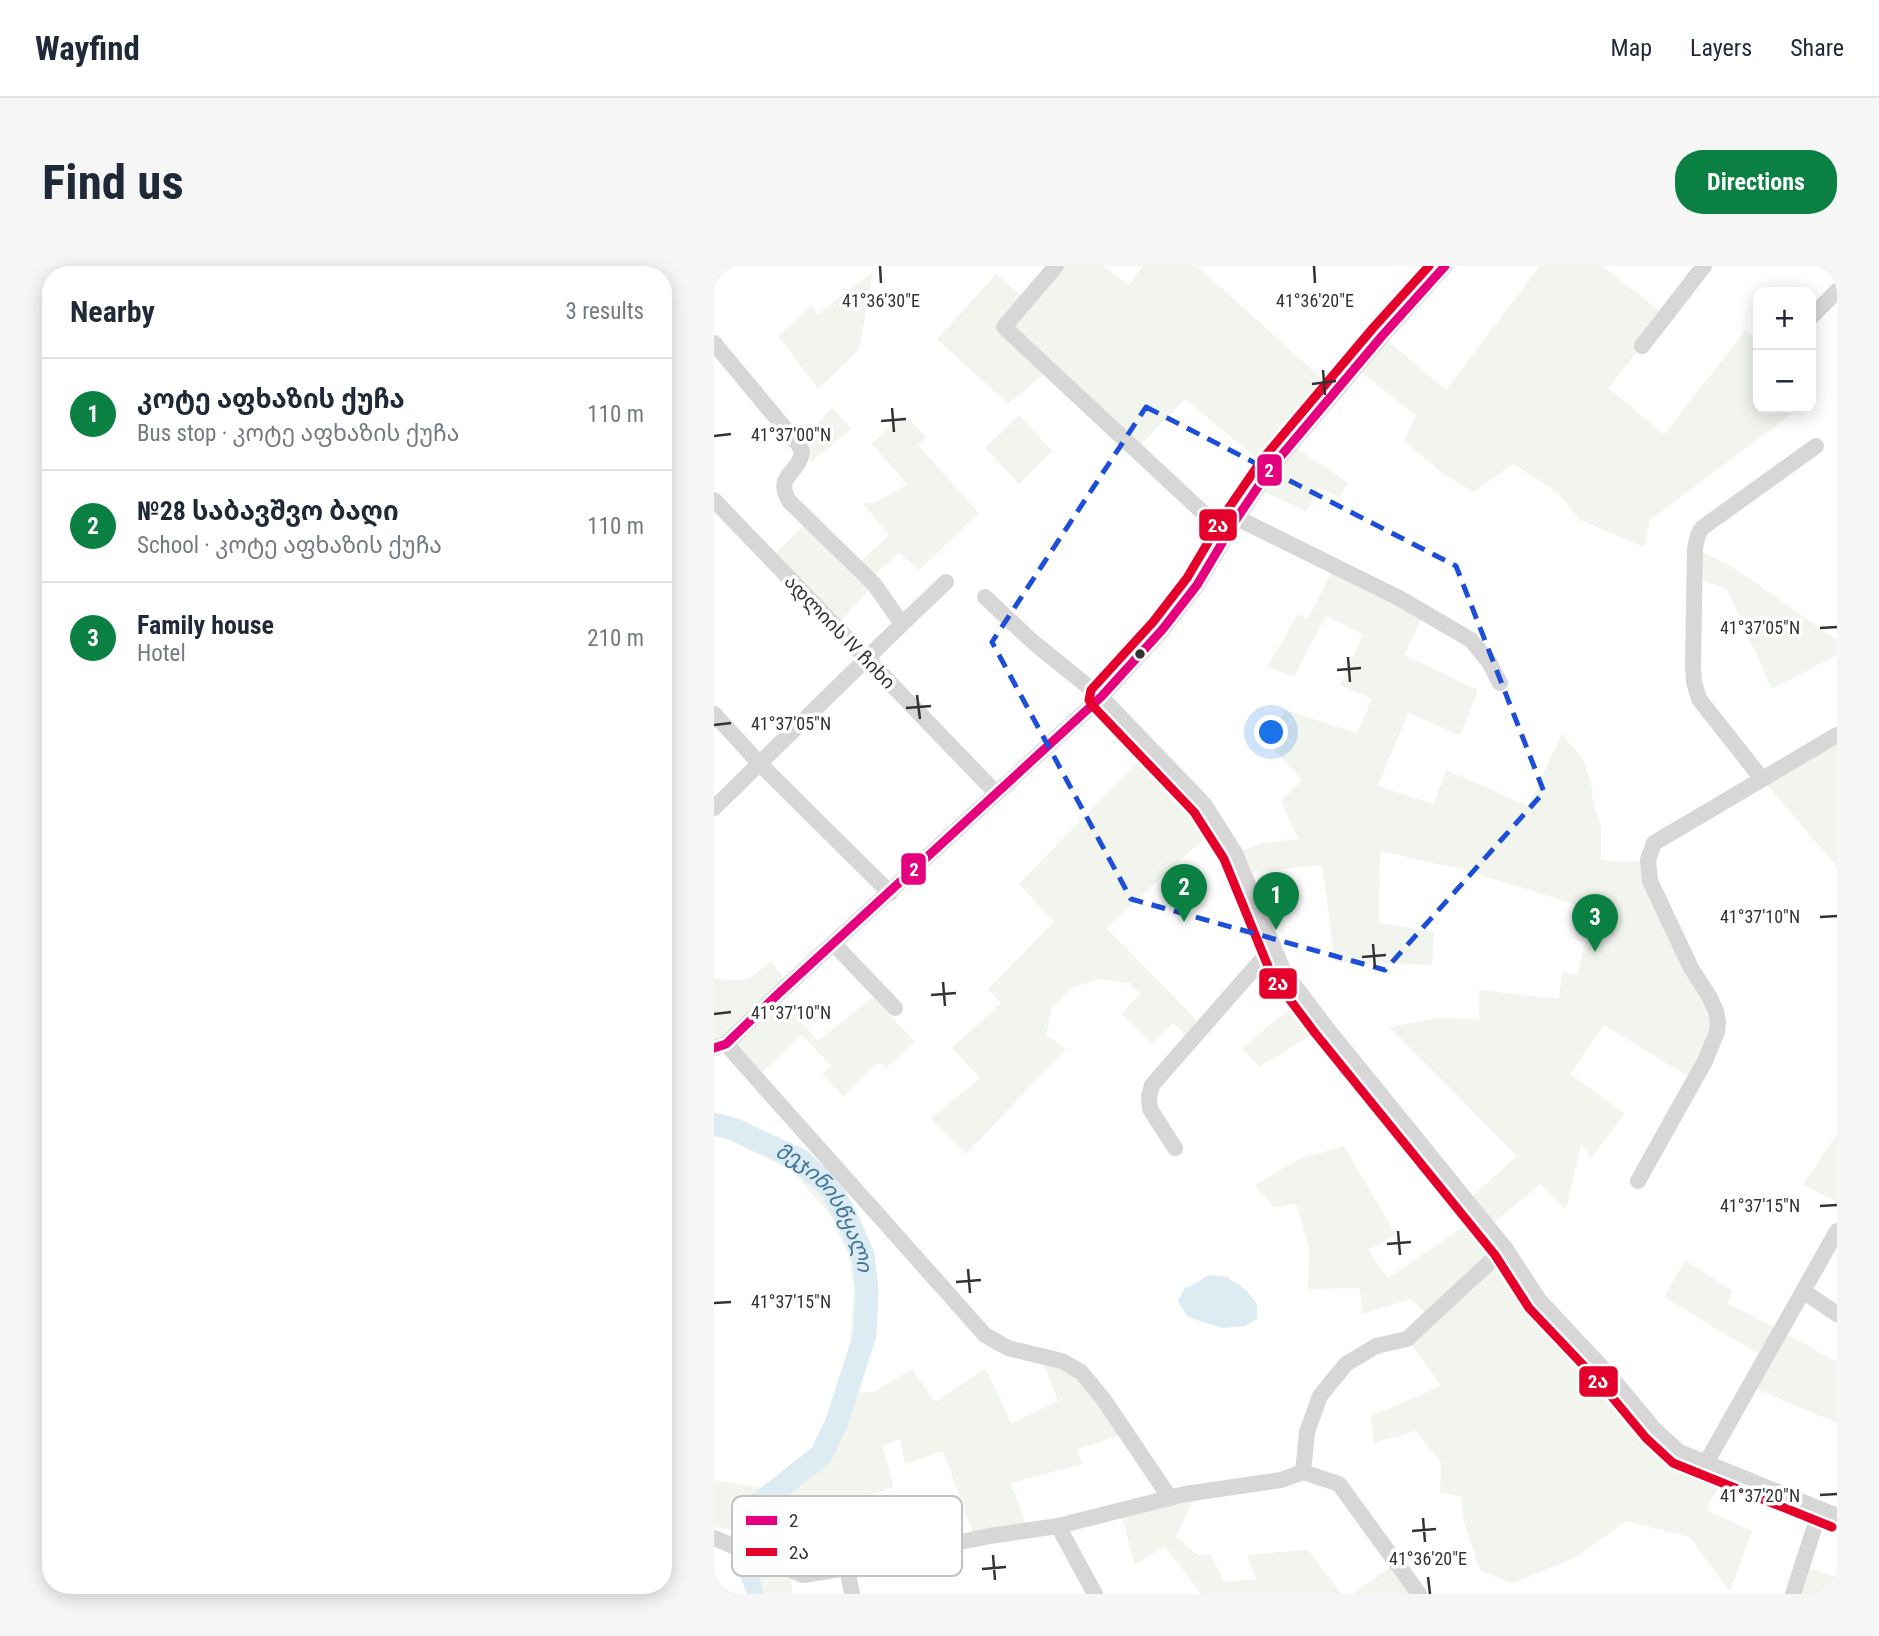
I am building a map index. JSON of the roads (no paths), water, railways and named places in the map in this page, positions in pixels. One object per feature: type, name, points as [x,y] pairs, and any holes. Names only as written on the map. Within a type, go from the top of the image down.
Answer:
[{"type":"street","points":[[1056,266],[1004,327],[1227,535]]},
{"type":"street","points":[[1170,1499],[1104,1400],[1081,1372],[1062,1362],[1008,1348],[985,1335],[720,1046],[1101,697],[1163,630],[1197,585],[1270,469],[1445,266]]},
{"type":"street","points":[[1642,346],[1704,266]]},
{"type":"street","points":[[1816,312],[1837,291]]},
{"type":"street","points":[[715,347],[802,452],[799,465],[784,484],[784,492],[789,501],[874,584],[902,624]]},
{"type":"street","points":[[1762,779],[1699,699],[1693,666],[1695,548],[1702,528],[1816,446]]},
{"type":"street","name":"ადლიის IV ჩიხი","points":[[714,500],[996,793]]},
{"type":"street","points":[[1237,518],[1399,598],[1471,640],[1489,662],[1500,683]]},
{"type":"street","points":[[714,808],[946,582]]},
{"type":"street","points":[[985,597],[1033,642],[1101,697],[1204,804],[1235,853],[1283,970],[1325,1026],[1505,1248],[1539,1300],[1656,1430],[1679,1452],[1837,1516]]},
{"type":"street","points":[[714,714],[760,764],[890,893]]},
{"type":"street","points":[[1638,1181],[1705,1061],[1717,1032],[1718,1022],[1709,996],[1691,968],[1650,881],[1648,860],[1654,844],[1837,735]]},
{"type":"street","points":[[834,944],[895,1008]]},
{"type":"street","points":[[1175,1148],[1150,1109],[1152,1085],[1273,947]]},
{"type":"street","points":[[1706,1464],[1837,1231]]},
{"type":"street","points":[[1303,1472],[1307,1432],[1320,1396],[1346,1364],[1376,1346],[1406,1339],[1505,1248]]},
{"type":"street","points":[[1803,1291],[1837,1314]]},
{"type":"street","points":[[962,1542],[1058,1526],[1185,1494],[1280,1480],[1303,1472],[1339,1484],[1419,1594]]},
{"type":"street","points":[[1793,1594],[1820,1510]]},
{"type":"street","points":[[1058,1526],[1095,1594]]},
{"type":"street","points":[[849,1576],[852,1594]]},
{"type":"waterway","name":"მეჯინისწყალი","points":[[714,1124],[733,1129],[800,1160],[830,1188],[863,1255],[867,1289],[865,1335],[836,1424],[821,1455],[769,1496]]},
{"type":"place","name":"№28 საბავშვო ბაღი","points":[[1184,922]]},
{"type":"place","name":"კოტე აფხაზის ქუჩა","points":[[1276,930]]},
{"type":"place","name":"Family house","points":[[1595,952]]}]
